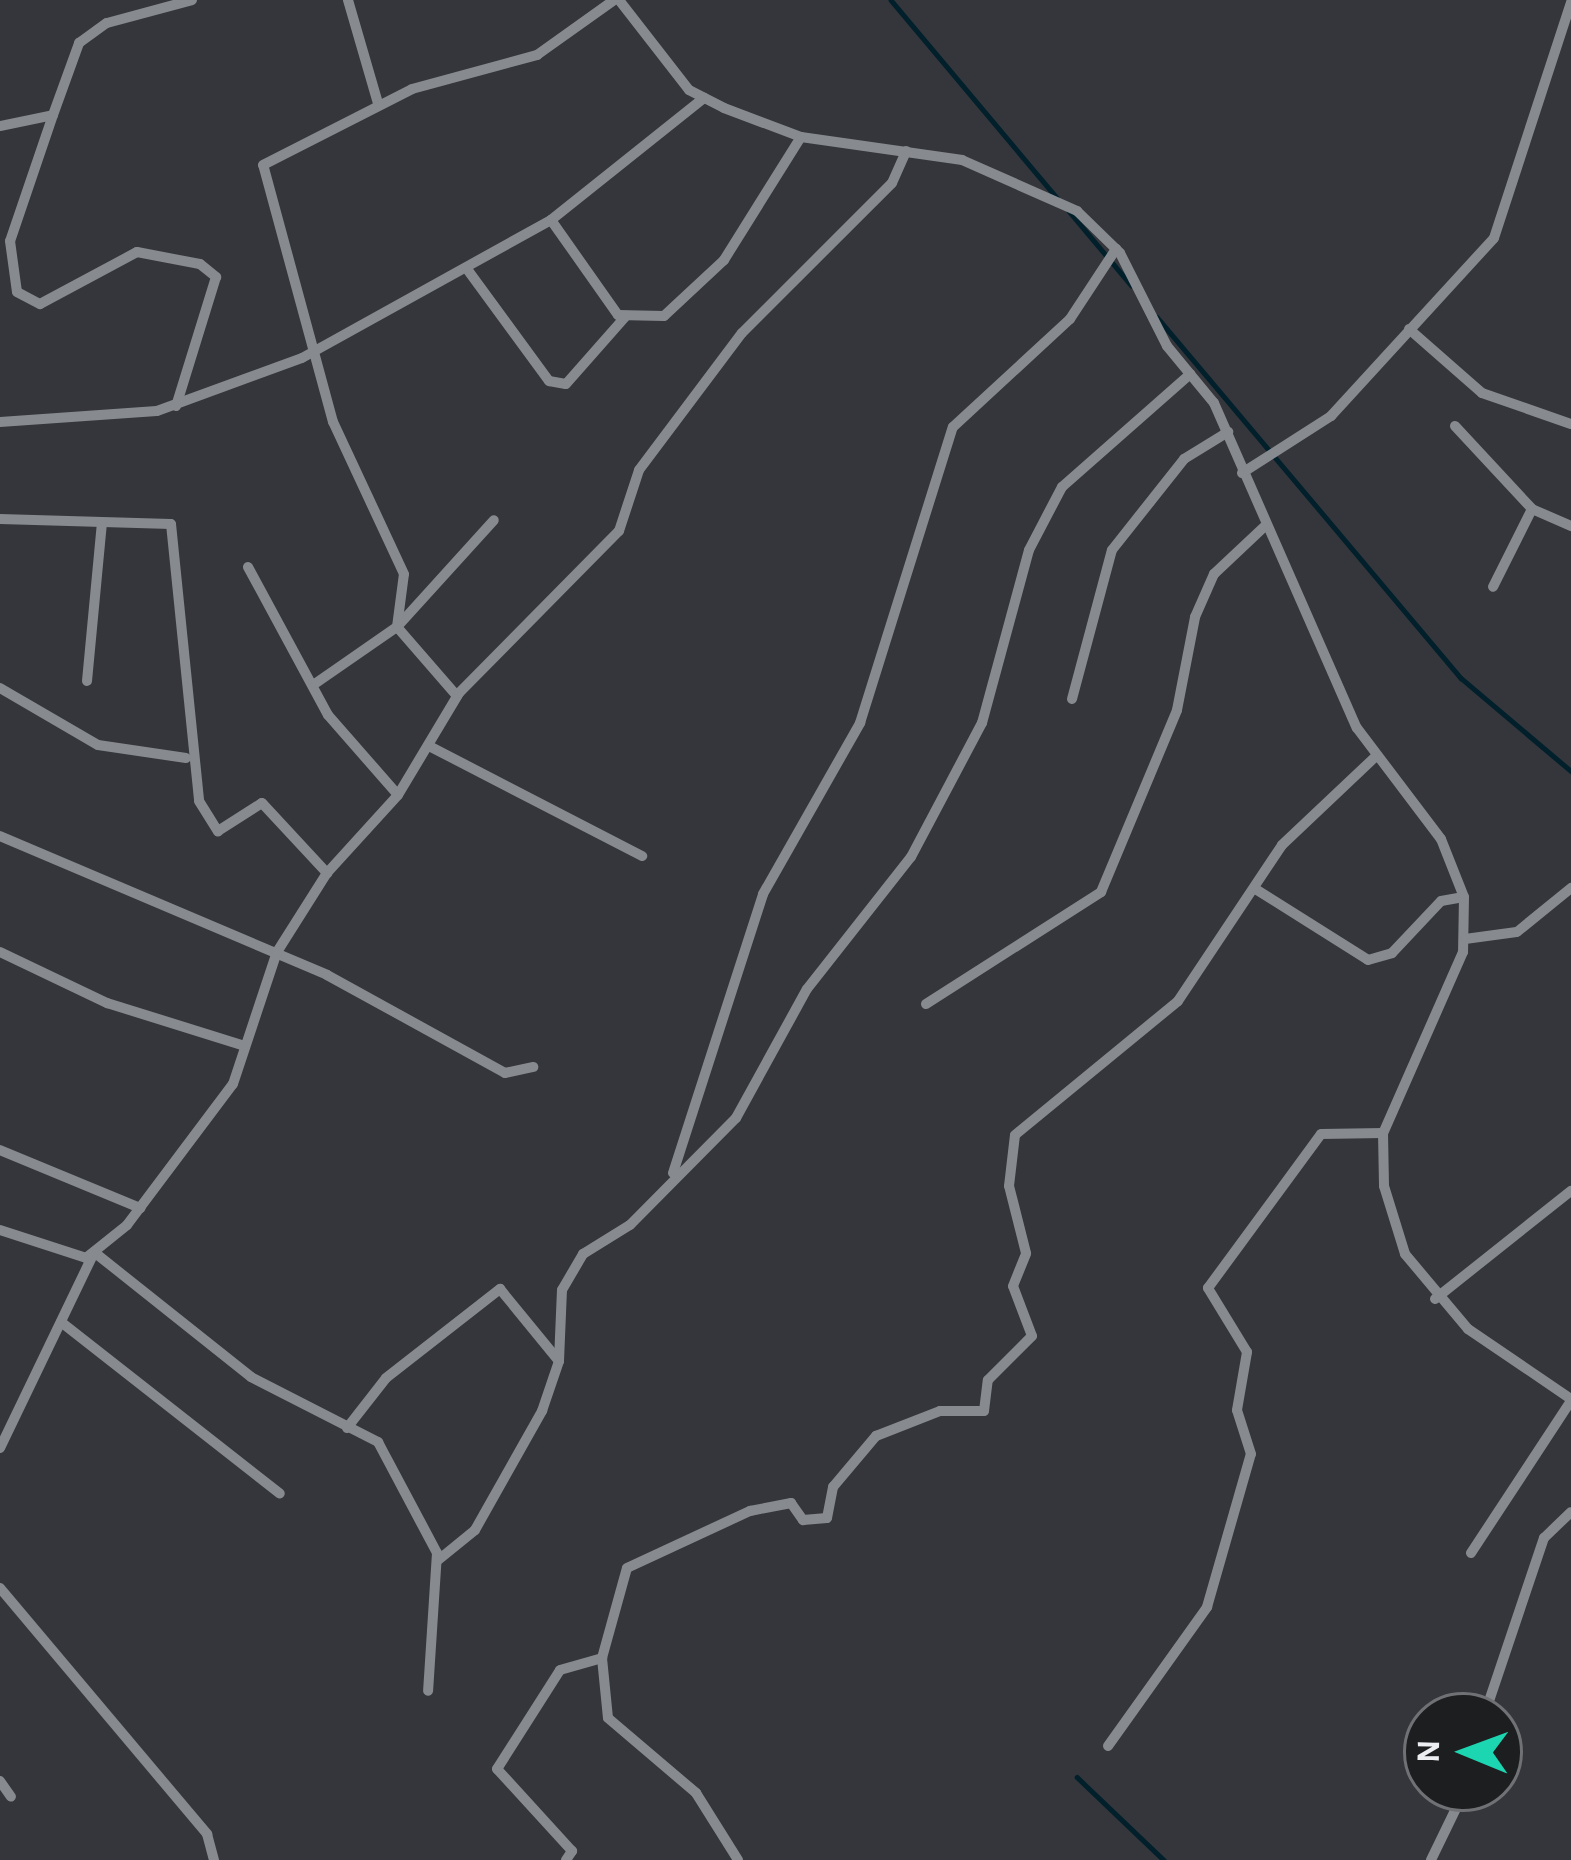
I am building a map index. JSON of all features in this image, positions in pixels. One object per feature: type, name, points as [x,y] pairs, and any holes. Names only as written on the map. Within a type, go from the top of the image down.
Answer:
[{"type":"street","points":[[176,406],[216,278],[200,264],[137,253],[40,304],[16,292],[10,241],[79,43],[192,0]]},
{"type":"street","points":[[348,0],[378,103]]},
{"type":"street","points":[[457,695],[397,627],[404,574],[333,422],[263,165],[378,103],[537,55],[617,0],[704,98],[801,137],[962,160],[1077,211],[1116,249],[1228,432],[1265,525],[1375,757],[1441,839],[1464,897],[1465,939],[1383,1133],[1394,1226],[1435,1299],[1571,1400],[1471,1553]]},
{"type":"street","points":[[1243,473],[1303,441],[1494,238],[1571,2]]},
{"type":"street","points":[[0,422],[176,406],[317,350],[551,220],[704,98]]},
{"type":"street","points":[[0,126],[53,115]]},
{"type":"street","points":[[467,269],[549,381],[566,384],[626,316],[664,316],[689,297],[801,137]]},
{"type":"street","points":[[0,1448],[95,1257],[140,1208],[227,1096],[277,952],[327,873],[398,795],[457,695],[619,531],[660,438],[742,333],[892,183],[906,151]]},
{"type":"street","points":[[551,220],[626,316]]},
{"type":"street","points":[[674,1173],[763,895],[860,722],[953,427],[1070,319],[1116,249]]},
{"type":"street","points":[[1409,329],[1482,393],[1571,424]]},
{"type":"street","points":[[437,1561],[475,1530],[559,1361],[562,1291],[583,1254],[630,1225],[674,1173],[736,1118],[806,989],[911,857],[982,723],[1029,550],[1062,487],[1190,374]]},
{"type":"street","points":[[1455,426],[1532,508],[1571,526]]},
{"type":"street","points":[[1072,699],[1112,550],[1184,459],[1228,432]]},
{"type":"street","points":[[1492,587],[1532,508]]},
{"type":"street","points":[[0,519],[171,524],[186,758],[218,831],[262,803],[327,873]]},
{"type":"street","points":[[316,683],[397,627],[494,520]]},
{"type":"street","points":[[87,681],[102,523]]},
{"type":"street","points":[[926,1004],[1101,892],[1178,710],[1195,616],[1214,574],[1265,525]]},
{"type":"street","points":[[248,566],[345,742],[398,795]]},
{"type":"street","points":[[0,688],[98,746],[186,758]]},
{"type":"street","points":[[429,746],[642,856]]},
{"type":"street","points":[[738,1860],[696,1793],[608,1718],[602,1658],[627,1568],[750,1511],[791,1503],[803,1520],[827,1518],[833,1486],[876,1436],[940,1412],[984,1411],[988,1380],[1032,1336],[1013,1286],[1026,1252],[1009,1186],[1015,1135],[1178,1000],[1257,890],[1282,845],[1375,757]]},
{"type":"street","points":[[0,836],[277,952],[505,1073],[532,1067]]},
{"type":"street","points":[[1465,939],[1517,932],[1571,888]]},
{"type":"street","points":[[1257,890],[1368,960],[1392,953],[1441,901],[1464,897]]},
{"type":"street","points":[[0,952],[107,1003],[242,1045]]},
{"type":"street","points":[[1108,1746],[1207,1607],[1251,1454],[1237,1410],[1247,1352],[1208,1288],[1322,1134],[1383,1133]]},
{"type":"street","points":[[0,1150],[140,1208]]},
{"type":"street","points":[[1435,1299],[1571,1191]]},
{"type":"street","points":[[0,1230],[95,1257],[250,1377],[378,1442],[437,1561],[428,1691]]},
{"type":"street","points":[[347,1428],[386,1378],[500,1289],[559,1361]]},
{"type":"street","points":[[61,1322],[280,1494]]},
{"type":"street","points":[[1492,1692],[1544,1538],[1571,1512]]},
{"type":"street","points":[[0,1588],[207,1834],[214,1860]]},
{"type":"street","points":[[566,1860],[572,1850],[496,1769],[560,1670],[602,1658]]},
{"type":"street","points":[[0,1781],[11,1797]]},
{"type":"street","points":[[1431,1860],[1454,1812]]},
{"type":"waterway","points":[[891,0],[1057,198]]},
{"type":"waterway","points":[[1069,211],[1131,285]]},
{"type":"waterway","points":[[1157,317],[1461,678],[1571,771]]},
{"type":"waterway","points":[[1077,1777],[1164,1860]]}]
